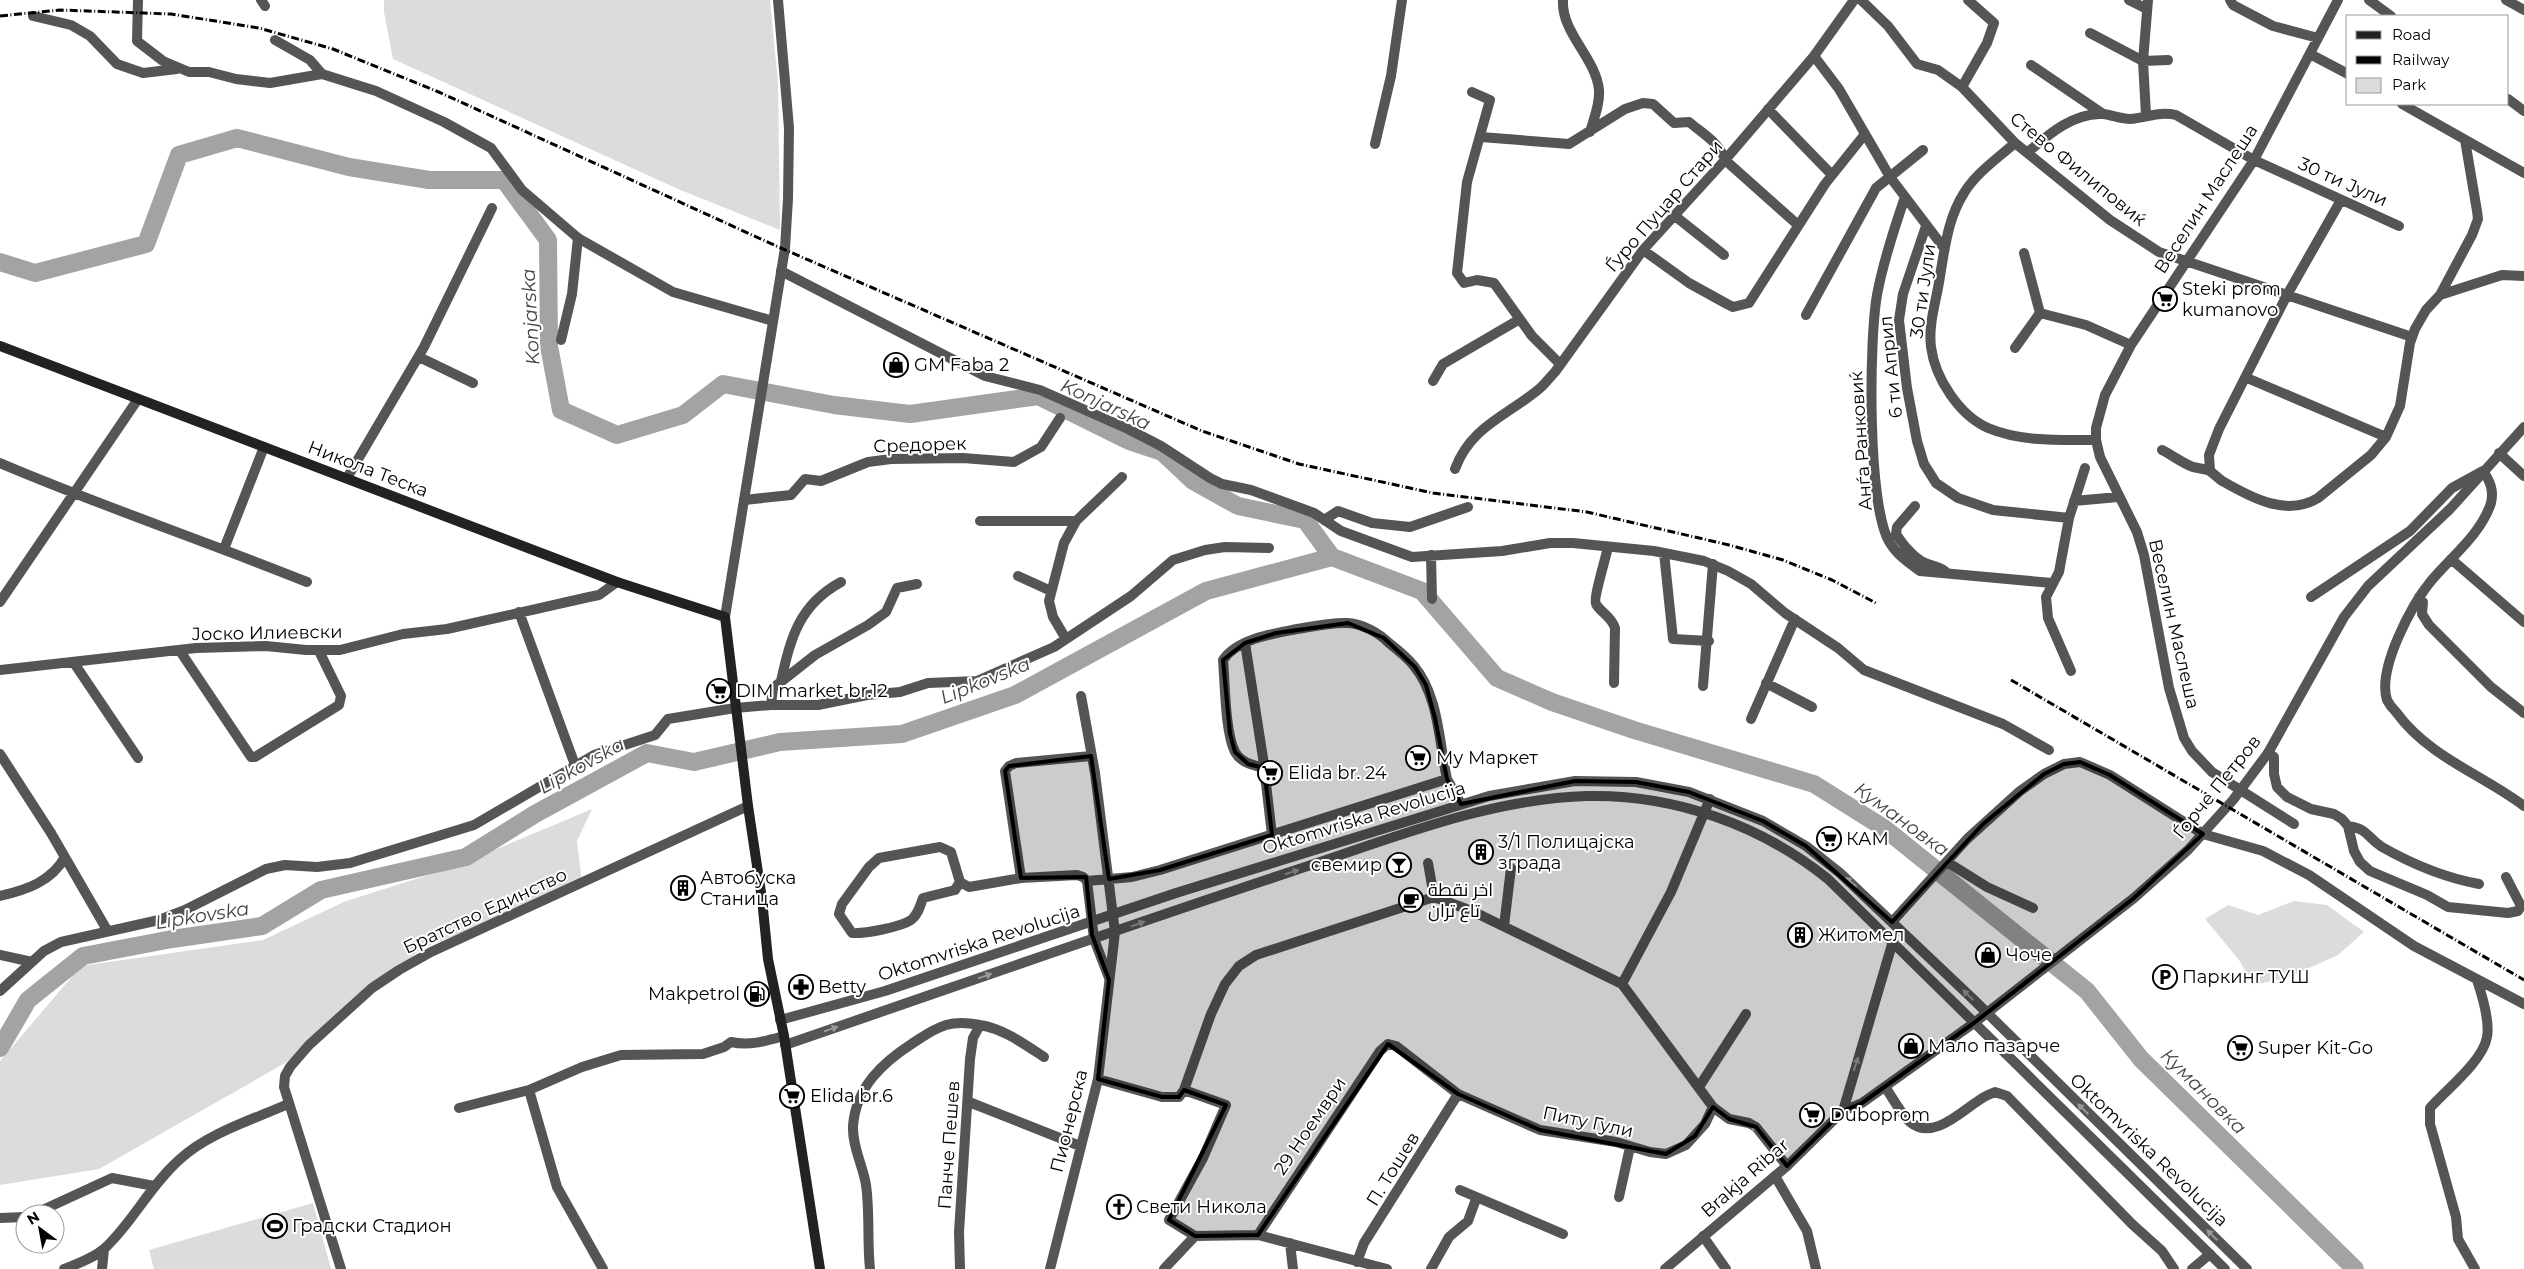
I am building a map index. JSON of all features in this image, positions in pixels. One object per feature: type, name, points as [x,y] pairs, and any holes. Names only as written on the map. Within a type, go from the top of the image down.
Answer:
[{"type":"main road","name":"Никола Теска","points":[[0,346],[616,582],[725,617]]},
{"type":"main road","points":[[725,617],[735,708],[762,899],[768,959],[784,1040],[820,1269]]},
{"type":"street","points":[[725,617],[755,423],[785,248],[788,199],[788,128],[778,0]]},
{"type":"street","points":[[1375,144],[1391,76],[1402,0]]},
{"type":"street","points":[[1563,0],[1565,17],[1596,77],[1598,106],[1590,132]]},
{"type":"street","name":"Ѓуро Пуцар Стари","points":[[1454,469],[1459,458],[1484,426],[1540,389],[1643,250],[1725,160],[1814,56],[1854,0]]},
{"type":"street","name":"Стево Филиповиќ","points":[[1861,0],[1888,26],[1917,64],[1938,70],[1962,87],[2015,143],[2110,220],[2159,252],[2412,337]]},
{"type":"street","points":[[1962,87],[1987,43],[1994,23],[1968,0]]},
{"type":"street","points":[[2130,0],[2148,5],[2143,61],[2146,115]]},
{"type":"street","points":[[2230,0],[2233,5],[2273,26],[2318,38]]},
{"type":"street","name":"Веселин Маслеша","points":[[2294,824],[2212,772],[2192,751],[2184,738],[2169,688],[2144,555],[2137,532],[2118,498],[2100,457],[2096,440],[2098,419],[2105,395],[2132,345],[2254,160],[2338,0]]},
{"type":"street","points":[[2369,0],[2390,15]]},
{"type":"street","points":[[2506,0],[2524,10]]},
{"type":"street","points":[[138,2],[136,20],[137,41],[148,51],[177,69],[189,72],[209,72],[236,79],[265,83],[322,74],[376,91],[444,122],[491,148],[522,190],[578,238],[673,292],[772,321]]},
{"type":"street","points":[[33,16],[71,25],[90,36],[117,64],[143,73],[177,69]]},
{"type":"street","points":[[2090,33],[2143,61],[2168,60]]},
{"type":"street","points":[[275,40],[310,60],[322,74]]},
{"type":"street","points":[[2310,54],[2346,73]]},
{"type":"street","points":[[1814,56],[1839,89],[1890,177],[1944,248]]},
{"type":"street","points":[[2031,65],[2103,114]]},
{"type":"street","points":[[1472,92],[1490,100],[1467,182],[1457,273],[1464,283],[1477,280],[1494,283],[1532,336],[1560,364]]},
{"type":"street","points":[[2509,100],[2524,110]]},
{"type":"street","points":[[1481,137],[1569,144],[1625,109],[1643,104],[1653,104],[1674,123],[1689,122],[1722,151],[1725,160],[1798,225]]},
{"type":"street","points":[[2404,105],[2524,173]]},
{"type":"street","points":[[1768,109],[1832,175]]},
{"type":"street","name":"30 ти Јули","points":[[2028,152],[2065,124],[2080,118],[2103,114],[2130,119],[2161,113],[2176,115],[2254,160],[2399,226]]},
{"type":"street","points":[[1643,250],[1689,283],[1733,307],[1749,303],[1832,175],[1865,134]]},
{"type":"street","points":[[2162,450],[2192,466],[2210,471],[2222,481],[2253,497],[2276,505],[2294,507],[2313,501],[2371,455],[2386,437],[2400,406],[2412,337],[2426,310],[2440,295],[2478,219],[2465,140]]},
{"type":"street","name":"30 ти Јули","points":[[2015,143],[1965,191],[1950,222],[1932,325],[1931,347],[1937,370],[1950,394],[1972,417],[1986,427],[2002,432],[2053,440],[2096,440]]},
{"type":"street","points":[[1806,315],[1876,188],[1923,150]]},
{"type":"street","name":"Анѓа Ранковиќ","points":[[1905,197],[1883,267],[1872,333],[1873,435],[1878,496],[1889,543],[1906,561],[1920,571],[2052,583]]},
{"type":"street","points":[[2210,471],[2210,455],[2219,429],[2247,378],[2287,295],[2341,200]]},
{"type":"street","points":[[347,478],[419,357],[448,303],[492,208]]},
{"type":"street","points":[[1675,216],[1724,255]]},
{"type":"street","name":"6 ти Април","points":[[1926,226],[1903,294],[1899,320],[1908,397],[1916,441],[1924,464],[1936,483],[1958,498],[1993,510],[2069,518]]},
{"type":"street","points":[[561,340],[572,294],[578,238]]},
{"type":"street","points":[[2024,252],[2040,313]]},
{"type":"street","points":[[781,271],[808,283],[985,376],[1040,390],[1161,446],[1222,484],[1251,490],[1314,513],[1341,531],[1402,555],[1412,557],[1502,551],[1550,543],[1573,543],[1664,553],[1713,564],[1751,584],[1795,619],[1838,648],[1864,670],[2003,724],[2049,750]]},
{"type":"street","points":[[2440,295],[2493,277],[2524,276]]},
{"type":"street","points":[[2040,313],[2086,325],[2132,345]]},
{"type":"street","points":[[2015,348],[2040,313]]},
{"type":"street","points":[[1432,381],[1443,364],[1520,319]]},
{"type":"street","points":[[419,357],[472,382]]},
{"type":"street","points":[[2247,378],[2386,437]]},
{"type":"street","points":[[0,602],[138,399]]},
{"type":"street","name":"Средорек","points":[[744,500],[791,495],[805,479],[821,481],[868,462],[920,458],[963,458],[1014,462],[1041,446],[1060,418]]},
{"type":"street","name":"Ѓорче Петров","points":[[1843,1111],[1862,1103],[1974,1023],[2140,893],[2203,834],[2268,753],[2344,617],[2368,586],[2450,509],[2524,427]]},
{"type":"street","points":[[224,549],[264,446]]},
{"type":"street","points":[[2499,453],[2524,476]]},
{"type":"street","points":[[0,463],[72,494],[224,549],[307,582]]},
{"type":"street","points":[[2071,671],[2047,613],[2046,597],[2059,572],[2069,518],[2085,468]]},
{"type":"street","points":[[2311,597],[2410,531],[2452,488],[2484,471],[2492,485],[2491,502],[2482,522],[2419,597],[2391,660],[2386,678],[2387,700],[2396,713],[2428,746],[2524,806]]},
{"type":"street","points":[[1066,639],[1053,617],[1049,601],[1064,543],[1076,521],[1122,477]]},
{"type":"street","points":[[2074,501],[2118,498]]},
{"type":"street","points":[[1914,506],[1897,527],[1896,534],[1906,548],[1922,561],[1942,568],[1947,573]]},
{"type":"street","points":[[1324,520],[1338,511],[1372,523],[1410,527],[1468,508]]},
{"type":"street","points":[[980,521],[1076,521]]},
{"type":"street","points":[[0,991],[44,951],[61,942],[107,930],[159,920],[185,910],[266,869],[285,865],[317,867],[350,863],[474,824],[594,755],[654,735],[668,719],[735,708],[771,705],[818,705],[867,695],[900,692],[928,683],[977,680],[1041,653],[1066,639],[1131,596],[1173,560],[1205,550],[1225,547],[1269,548]]},
{"type":"street","points":[[1608,547],[1605,568],[1594,598],[1596,605],[1612,620],[1614,628],[1614,683]]},
{"type":"street","points":[[1664,553],[1673,639],[1708,641]]},
{"type":"street","points":[[1431,555],[1432,599]]},
{"type":"street","points":[[2451,559],[2524,622]]},
{"type":"street","points":[[1703,686],[1713,564]]},
{"type":"street","points":[[1018,576],[1051,591]]},
{"type":"street","name":"Јоско Илиевски","points":[[0,670],[180,651],[254,646],[319,651],[340,650],[403,634],[447,629],[599,594],[616,582]]},
{"type":"street","points":[[781,681],[788,650],[804,613],[816,598],[841,582]]},
{"type":"street","points":[[771,705],[773,688],[781,681],[815,654],[868,625],[886,612],[897,588],[916,584]]},
{"type":"street","points":[[2419,597],[2423,602],[2422,614],[2429,625],[2491,687],[2524,713]]},
{"type":"street","points":[[519,612],[575,765]]},
{"type":"street","points":[[1751,719],[1795,619]]},
{"type":"street","points":[[1264,768],[1248,764],[1235,752],[1230,734],[1223,660],[1227,654],[1245,643],[1276,633],[1348,623],[1366,628],[1384,638],[1415,667],[1426,686],[1436,718],[1447,779],[1461,804]]},
{"type":"street","points":[[1245,643],[1272,835]]},
{"type":"street","points":[[180,651],[248,755],[255,758],[339,705],[341,696],[319,651]]},
{"type":"street","points":[[74,663],[138,758]]},
{"type":"street","points":[[1766,683],[1812,707]]},
{"type":"street","name":"Пионерска","points":[[1050,1269],[1098,1079],[1115,932],[1109,879],[1081,696]]},
{"type":"street","points":[[2268,753],[2274,758],[2276,763],[2274,774],[2278,786],[2287,797],[2311,809],[2334,814],[2342,819],[2348,826],[2354,851],[2360,862],[2370,871],[2427,896],[2448,908],[2508,913],[2518,911],[2521,906],[2506,876]]},
{"type":"street","points":[[0,754],[65,857],[107,930]]},
{"type":"street","points":[[1021,878],[1005,771],[1009,766],[1016,763],[1091,756]]},
{"type":"street","points":[[1892,922],[1967,839],[2020,791],[2044,774],[2064,764],[2080,762],[2110,775],[2203,834],[2263,851],[2287,862],[2414,946],[2524,1004]]},
{"type":"street","points":[[960,882],[956,890],[923,898],[915,916],[910,921],[902,924],[860,934],[852,933],[839,914],[842,904],[868,867],[879,858],[940,847],[951,852],[960,882],[969,887],[1021,878],[1077,876],[1087,881],[1132,877],[1160,870],[1447,779]]},
{"type":"street","name":"Oktomvriska Revolucija","points":[[780,1020],[885,992],[1176,893],[1461,804],[1545,785],[1595,781],[1636,782],[1710,799],[1763,820],[1806,846],[1859,889],[2247,1269]]},
{"type":"street","name":"Oktomvriska Revolucija","points":[[459,1108],[528,1090],[582,1067],[621,1055],[703,1054],[724,1047],[731,1042],[743,1044],[784,1040],[1431,826],[1522,802],[1589,796],[1625,798],[1705,812],[1761,835],[1801,858],[1828,879],[2225,1269]]},
{"type":"street","points":[[1622,984],[1670,892],[1710,799]]},
{"type":"street","name":"Братство Единство","points":[[341,1269],[288,1104],[284,1087],[285,1076],[290,1067],[332,1024],[372,988],[399,970],[431,952],[748,806]]},
{"type":"street","points":[[2348,826],[2362,828],[2380,846],[2454,880],[2479,884]]},
{"type":"street","points":[[0,896],[35,886],[59,868],[65,857]]},
{"type":"street","points":[[1947,862],[1987,887],[2033,908]]},
{"type":"street","points":[[1428,863],[1434,897]]},
{"type":"street","points":[[1504,926],[1511,868]]},
{"type":"street","name":"Пионерска","points":[[1087,881],[1094,939],[1109,980]]},
{"type":"street","points":[[1098,1079],[1162,1097],[1179,1097],[1184,1090],[1218,998],[1232,973],[1246,960],[1434,897],[1504,926],[1622,984],[1713,1107],[1729,1119],[1749,1123],[1756,1127],[1787,1166]]},
{"type":"street","points":[[1843,1111],[1893,942]]},
{"type":"street","points":[[0,955],[32,962]]},
{"type":"street","points":[[2475,1269],[2458,1239],[2456,1218],[2430,1124],[2430,1108],[2476,1059],[2487,1037],[2484,1002],[2477,980]]},
{"type":"street","points":[[1699,1087],[1746,1014]]},
{"type":"street","points":[[870,1269],[866,1186],[853,1137],[855,1114],[862,1091],[878,1069],[926,1034],[948,1024],[980,1025],[1010,1035],[1044,1057]]},
{"type":"street","name":"Панче Пешев","points":[[960,1269],[959,1232],[972,1045],[980,1025]]},
{"type":"street","name":"29 Ноември","points":[[1258,1235],[1380,1050],[1388,1044],[1396,1046]]},
{"type":"street","name":"Питу Гули","points":[[1396,1046],[1458,1094],[1540,1130],[1616,1142],[1650,1152],[1666,1154],[1676,1152],[1696,1136],[1705,1124],[1713,1107]]},
{"type":"street","points":[[1885,1087],[1910,1122],[1933,1128],[1944,1124],[1988,1095],[1996,1092],[2007,1096],[2132,1224],[2162,1251],[2174,1269]]},
{"type":"street","points":[[528,1090],[560,1194],[603,1269]]},
{"type":"street","points":[[1184,1090],[1226,1105],[1203,1158],[1169,1220],[1195,1236],[1258,1235],[1387,1269]]},
{"type":"street","name":"П. Тошев","points":[[1357,1262],[1364,1243],[1458,1094]]},
{"type":"street","points":[[969,1102],[1080,1146]]},
{"type":"street","points":[[64,1269],[104,1249],[128,1222],[154,1186],[197,1145],[288,1104]]},
{"type":"street","name":"Brakja Ribar","points":[[1665,1269],[1787,1166],[1843,1111]]},
{"type":"street","points":[[1619,1197],[1630,1146]]},
{"type":"street","points":[[1775,1176],[1807,1232],[1814,1252],[1816,1269]]},
{"type":"street","points":[[56,1204],[112,1178],[154,1186]]},
{"type":"street","points":[[1460,1190],[1476,1199],[1563,1234]]},
{"type":"street","points":[[1431,1269],[1449,1237],[1468,1220],[1476,1199]]},
{"type":"street","points":[[0,1218],[15,1217]]},
{"type":"street","points":[[1164,1269],[1195,1236]]},
{"type":"street","points":[[1703,1236],[1726,1269]]},
{"type":"street","points":[[1290,1243],[1293,1269]]},
{"type":"street","points":[[102,1269],[104,1249]]},
{"type":"street","points":[[2192,1269],[2210,1254]]},
{"type":"highlighted area","points":[[1348,623],[1384,638],[1415,667],[1426,685],[1435,718],[1447,779],[1461,804],[1575,781],[1636,782],[1689,792],[1763,821],[1806,846],[1892,922],[1983,824],[2044,774],[2064,764],[2080,762],[2110,775],[2203,834],[2134,898],[1974,1023],[1862,1103],[1843,1111],[1787,1166],[1756,1127],[1729,1119],[1713,1107],[1695,1136],[1666,1154],[1540,1130],[1458,1094],[1388,1044],[1258,1235],[1195,1236],[1169,1220],[1226,1105],[1184,1090],[1179,1097],[1162,1097],[1098,1079],[1109,980],[1092,935],[1086,877],[1021,878],[1005,771],[1009,766],[1091,756],[1109,879],[1160,870],[1272,835],[1264,768],[1248,764],[1235,752],[1230,734],[1223,660],[1245,643],[1276,633]]},
{"type":"green space","points":[[384,0],[770,0],[778,83],[780,230],[678,189],[393,59],[384,12]]},
{"type":"green space","points":[[592,809],[577,841],[582,884],[421,949],[287,1062],[99,1169],[0,1185],[0,1061],[81,966],[263,940],[346,901],[454,867]]},
{"type":"green space","points":[[2294,901],[2327,905],[2364,932],[2338,955],[2287,978],[2253,985],[2239,960],[2205,919],[2228,905],[2258,915]]},
{"type":"green space","name":"Градски Стадион","points":[[313,1203],[331,1269],[154,1269],[149,1250]]},
{"type":"waterway","name":"Konjarska","points":[[0,262],[35,273],[146,244],[179,155],[237,138],[349,167],[429,180],[504,180],[548,240],[549,346],[561,410],[617,435],[683,415],[723,384],[834,405],[910,414],[1038,396],[1129,441],[1162,452],[1193,481],[1238,506],[1305,520],[1332,557]]},
{"type":"waterway","name":"Кумановка","points":[[1332,557],[1422,591],[1497,678],[1552,702],[1634,730],[1814,784],[1884,828],[2087,991],[2141,1059],[2355,1269]]},
{"type":"waterway","name":"Lipkovska","points":[[0,1048],[28,1000],[83,956],[172,939],[262,926],[321,890],[466,857],[535,814],[647,753],[694,762],[780,742],[902,734],[1015,695],[1206,591],[1332,557]]},
{"type":"railway","points":[[0,16],[60,10],[171,14],[259,28],[333,49],[441,93],[774,245],[1202,431],[1299,464],[1433,493],[1587,512],[1729,545],[1783,560],[1832,580],[1876,603]]},
{"type":"railway","points":[[2011,680],[2524,980]]},
{"type":"place","name":"Steki prom kumanovo","points":[[2165,299]]},
{"type":"place","name":"GM Faba 2","points":[[896,365]]},
{"type":"place","name":"DIM market br.12","points":[[719,691]]},
{"type":"place","name":"Му Маркет","points":[[1418,758]]},
{"type":"place","name":"Elida br. 24","points":[[1270,773]]},
{"type":"place","name":"КАМ","points":[[1829,839]]},
{"type":"place","name":"3/1 Полицајска зграда","points":[[1481,852]]},
{"type":"place","name":"свемир","points":[[1399,865]]},
{"type":"place","name":"Автобуска Станица","points":[[683,888]]},
{"type":"place","name":"اخر نقطة تاع تران","points":[[1411,900]]},
{"type":"place","name":"Житомел","points":[[1800,935]]},
{"type":"place","name":"Чоче","points":[[1988,955]]},
{"type":"place","name":"Паркинг ТУШ","points":[[2165,977]]},
{"type":"place","name":"Betty","points":[[801,987]]},
{"type":"place","name":"Makpetrol","points":[[757,994]]},
{"type":"place","name":"Мало пазарче","points":[[1911,1046]]},
{"type":"place","name":"Super Kit-Go","points":[[2240,1048]]},
{"type":"place","name":"Elida br.6","points":[[792,1096]]},
{"type":"place","name":"Duboprom","points":[[1812,1115]]},
{"type":"place","name":"Свети Никола","points":[[1119,1207]]},
{"type":"place","name":"Градски Стадион","points":[[275,1226]]}]
